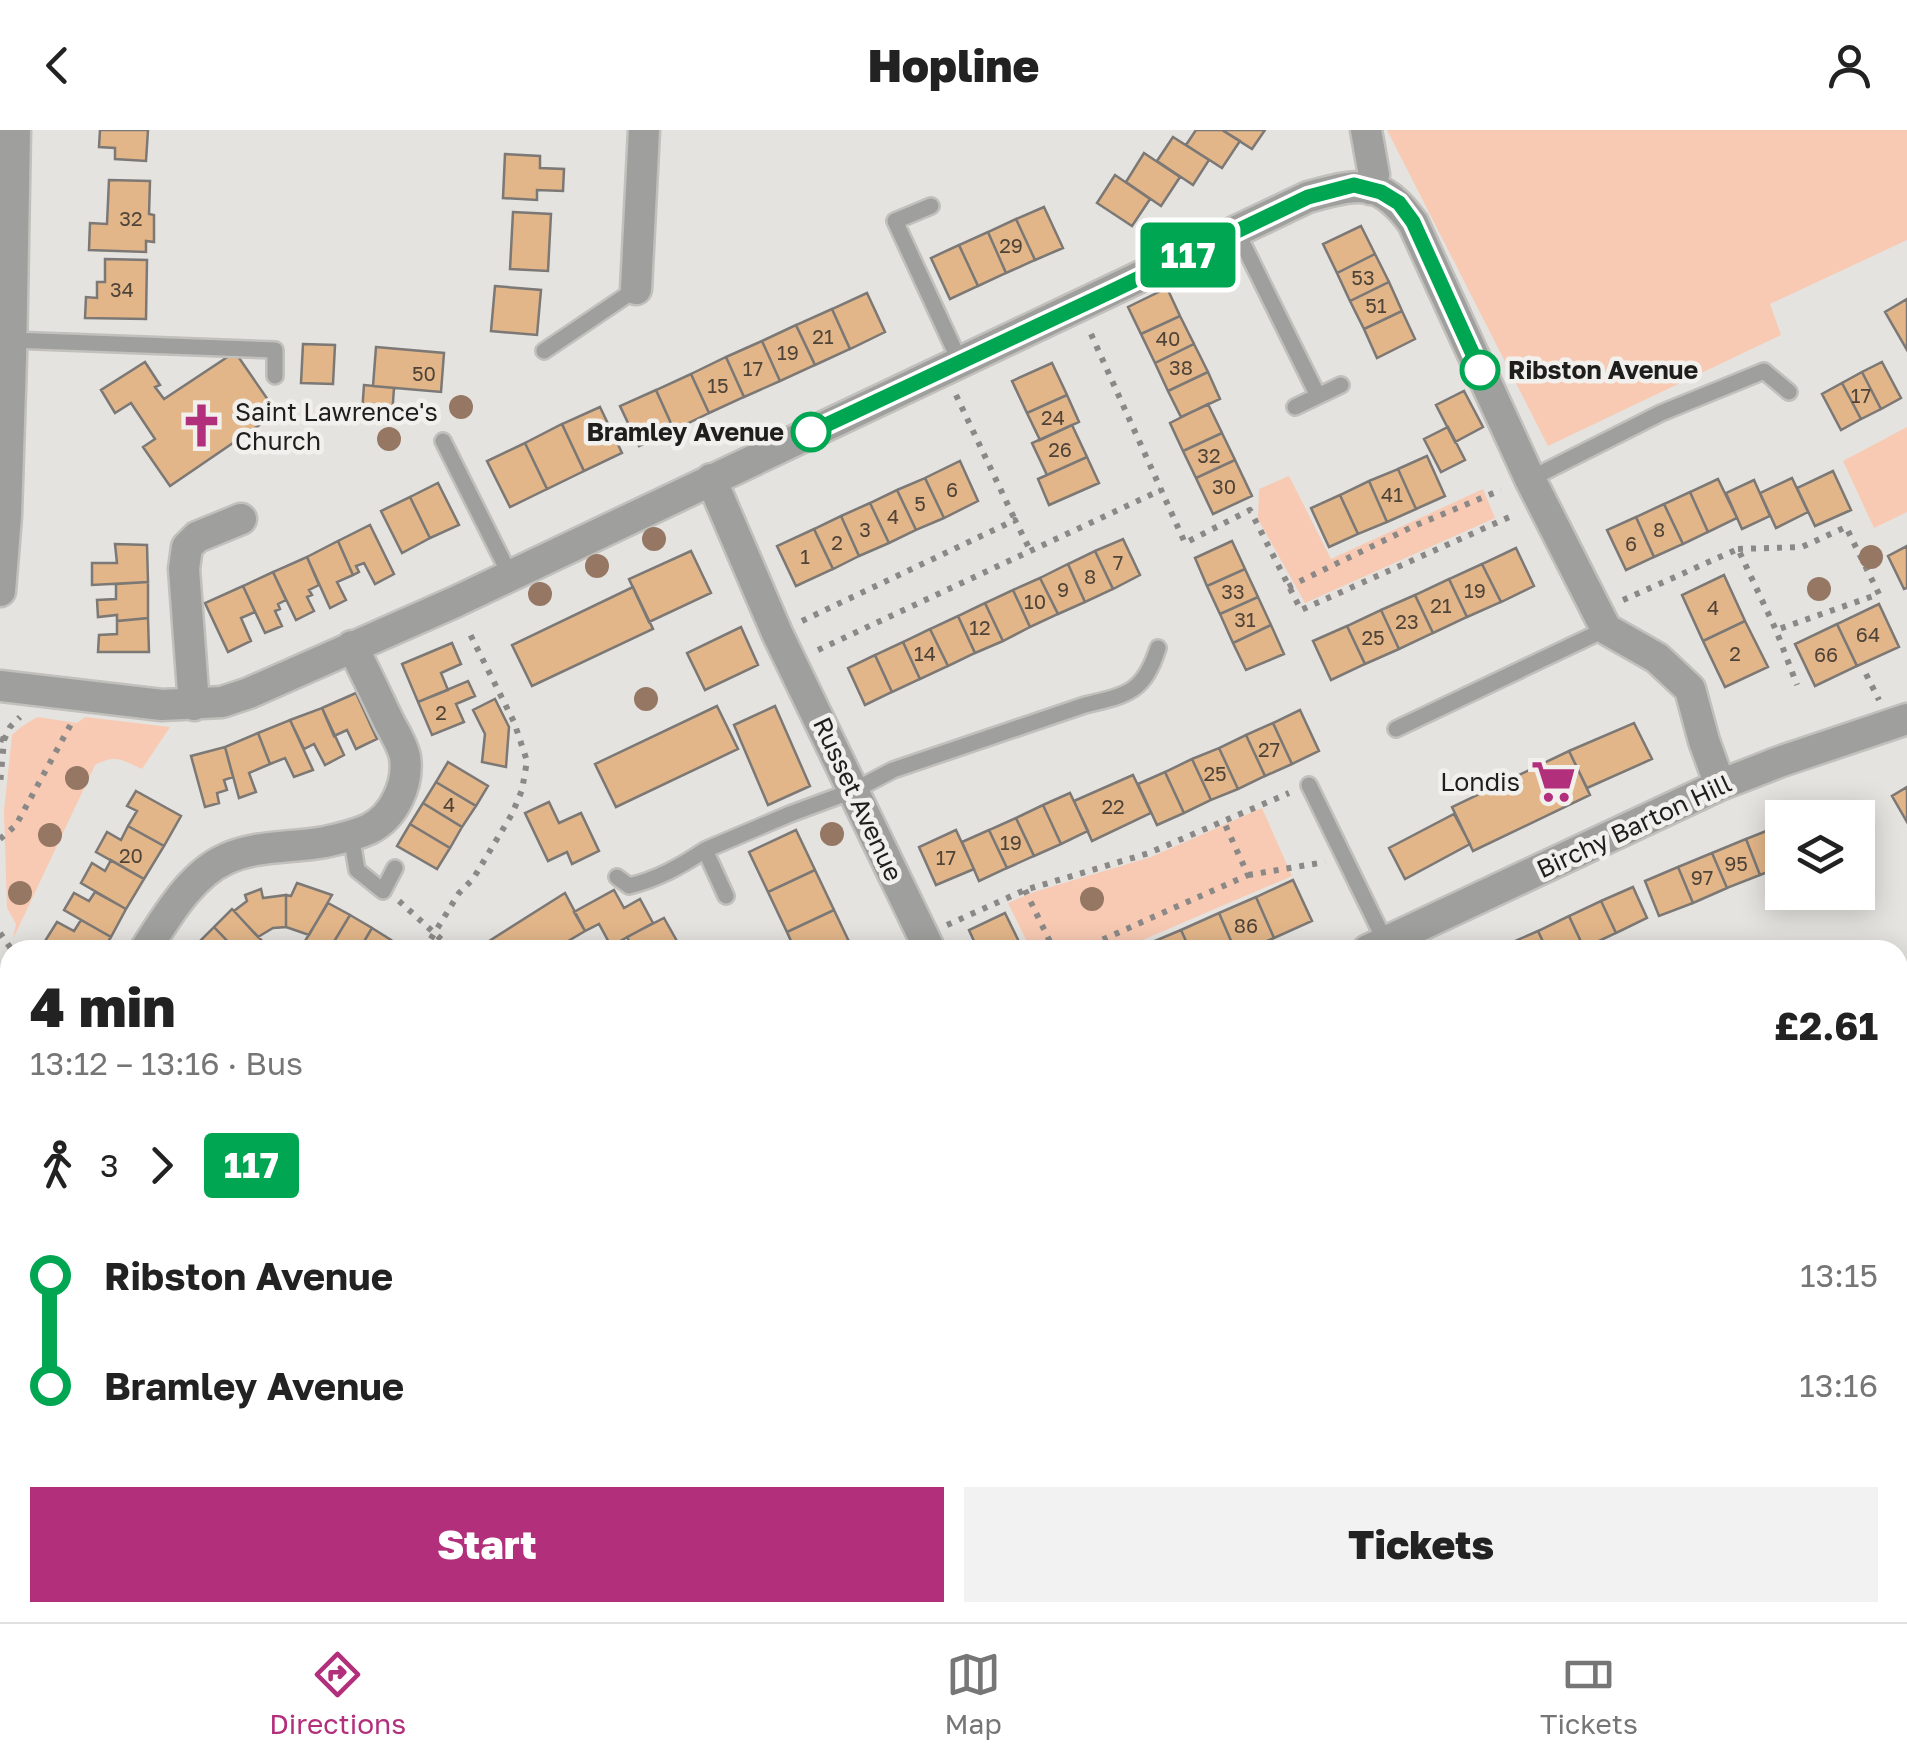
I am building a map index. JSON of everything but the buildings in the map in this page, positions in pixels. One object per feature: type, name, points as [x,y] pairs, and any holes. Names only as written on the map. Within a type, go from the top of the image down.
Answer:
[{"type":"street","points":[[0,590],[6,516],[16,130]]},
{"type":"street","points":[[636,289],[644,130]]},
{"type":"street","points":[[1362,187],[1374,174],[1366,130]]},
{"type":"street","points":[[0,686],[162,705],[222,702],[249,693],[455,602],[1308,197],[1362,187],[1399,203],[1413,222],[1536,490],[1610,616],[1690,689],[1720,785]]},
{"type":"street","name":"Russet Avenue","points":[[711,478],[777,633],[926,940]]},
{"type":"street","points":[[194,705],[184,569],[187,547],[197,537],[240,520]]},
{"type":"street","points":[[152,940],[190,888],[205,872],[226,859],[250,851],[326,842],[351,835],[371,828],[389,813],[406,775],[405,754],[352,646]]},
{"type":"street","name":"Birchy Barton Hill","points":[[1389,940],[1720,785],[1894,712]]},
{"type":"lane","points":[[930,206],[895,222],[952,366]]},
{"type":"lane","points":[[1237,232],[1318,396]]},
{"type":"lane","points":[[544,351],[636,289]]},
{"type":"lane","points":[[8,352],[275,350],[275,376]]},
{"type":"lane","points":[[1536,490],[1661,413],[1764,372],[1789,392]]},
{"type":"lane","points":[[1295,407],[1341,386]]},
{"type":"lane","points":[[442,442],[510,575]]},
{"type":"lane","points":[[1396,729],[1610,616]]},
{"type":"lane","points":[[617,877],[629,886],[649,881],[705,850],[894,770],[1111,699],[1140,685],[1158,648]]},
{"type":"lane","points":[[1309,785],[1345,858],[1374,940]]},
{"type":"lane","points":[[351,835],[356,870],[382,891],[395,868]]},
{"type":"lane","points":[[705,850],[726,896]]},
{"type":"path","points":[[1079,307],[1185,543],[1250,510],[1301,610],[1536,490]]},
{"type":"path","points":[[952,366],[1030,550]]},
{"type":"path","points":[[792,662],[1160,490]]},
{"type":"path","points":[[1288,587],[1414,526],[1536,490]]},
{"type":"path","points":[[777,633],[1015,520]]},
{"type":"path","points":[[1610,616],[1738,549],[1802,547],[1846,527],[1879,594],[1776,630]]},
{"type":"path","points":[[1738,549],[1797,685]]},
{"type":"path","points":[[432,940],[512,814],[527,762],[514,722],[455,602]]},
{"type":"path","points":[[1866,674],[1894,712]]},
{"type":"path","points":[[0,839],[16,825],[84,696]]},
{"type":"path","points":[[0,739],[4,740],[0,786]]},
{"type":"path","points":[[933,940],[1025,890],[1150,853],[1309,785]]},
{"type":"path","points":[[1223,820],[1248,876]]},
{"type":"path","points":[[1102,940],[1248,876],[1345,858]]},
{"type":"path","points":[[1025,890],[1049,940]]},
{"type":"path","points":[[382,891],[398,900],[443,940]]},
{"type":"shaded area","points":[[1387,130],[1907,130],[1907,240],[1770,304],[1781,335],[1548,446]]},
{"type":"shaded area","points":[[1907,427],[1907,512],[1874,528],[1843,461]]},
{"type":"shaded area","points":[[1289,476],[1331,559],[1483,489],[1495,518],[1305,603],[1258,519],[1259,489]]},
{"type":"shaded area","points":[[37,717],[77,723],[85,717],[170,727],[142,769],[113,759],[95,765],[13,939],[16,924],[7,908],[4,811],[12,735]]},
{"type":"shaded area","points":[[1262,808],[1292,876],[1142,940],[1026,940],[1008,903],[1034,892],[1151,857]]},
{"type":"bus line","name":"117","points":[[811,432],[1308,197],[1354,185],[1381,192],[1399,203],[1413,222],[1480,370]]},
{"type":"place","name":"Ribston Avenue","points":[[1480,370]]},
{"type":"place","name":"Saint Lawrence's Church","points":[[202,426]]},
{"type":"place","name":"Bramley Avenue","points":[[811,432]]},
{"type":"place","name":"Londis","points":[[1553,782]]}]
